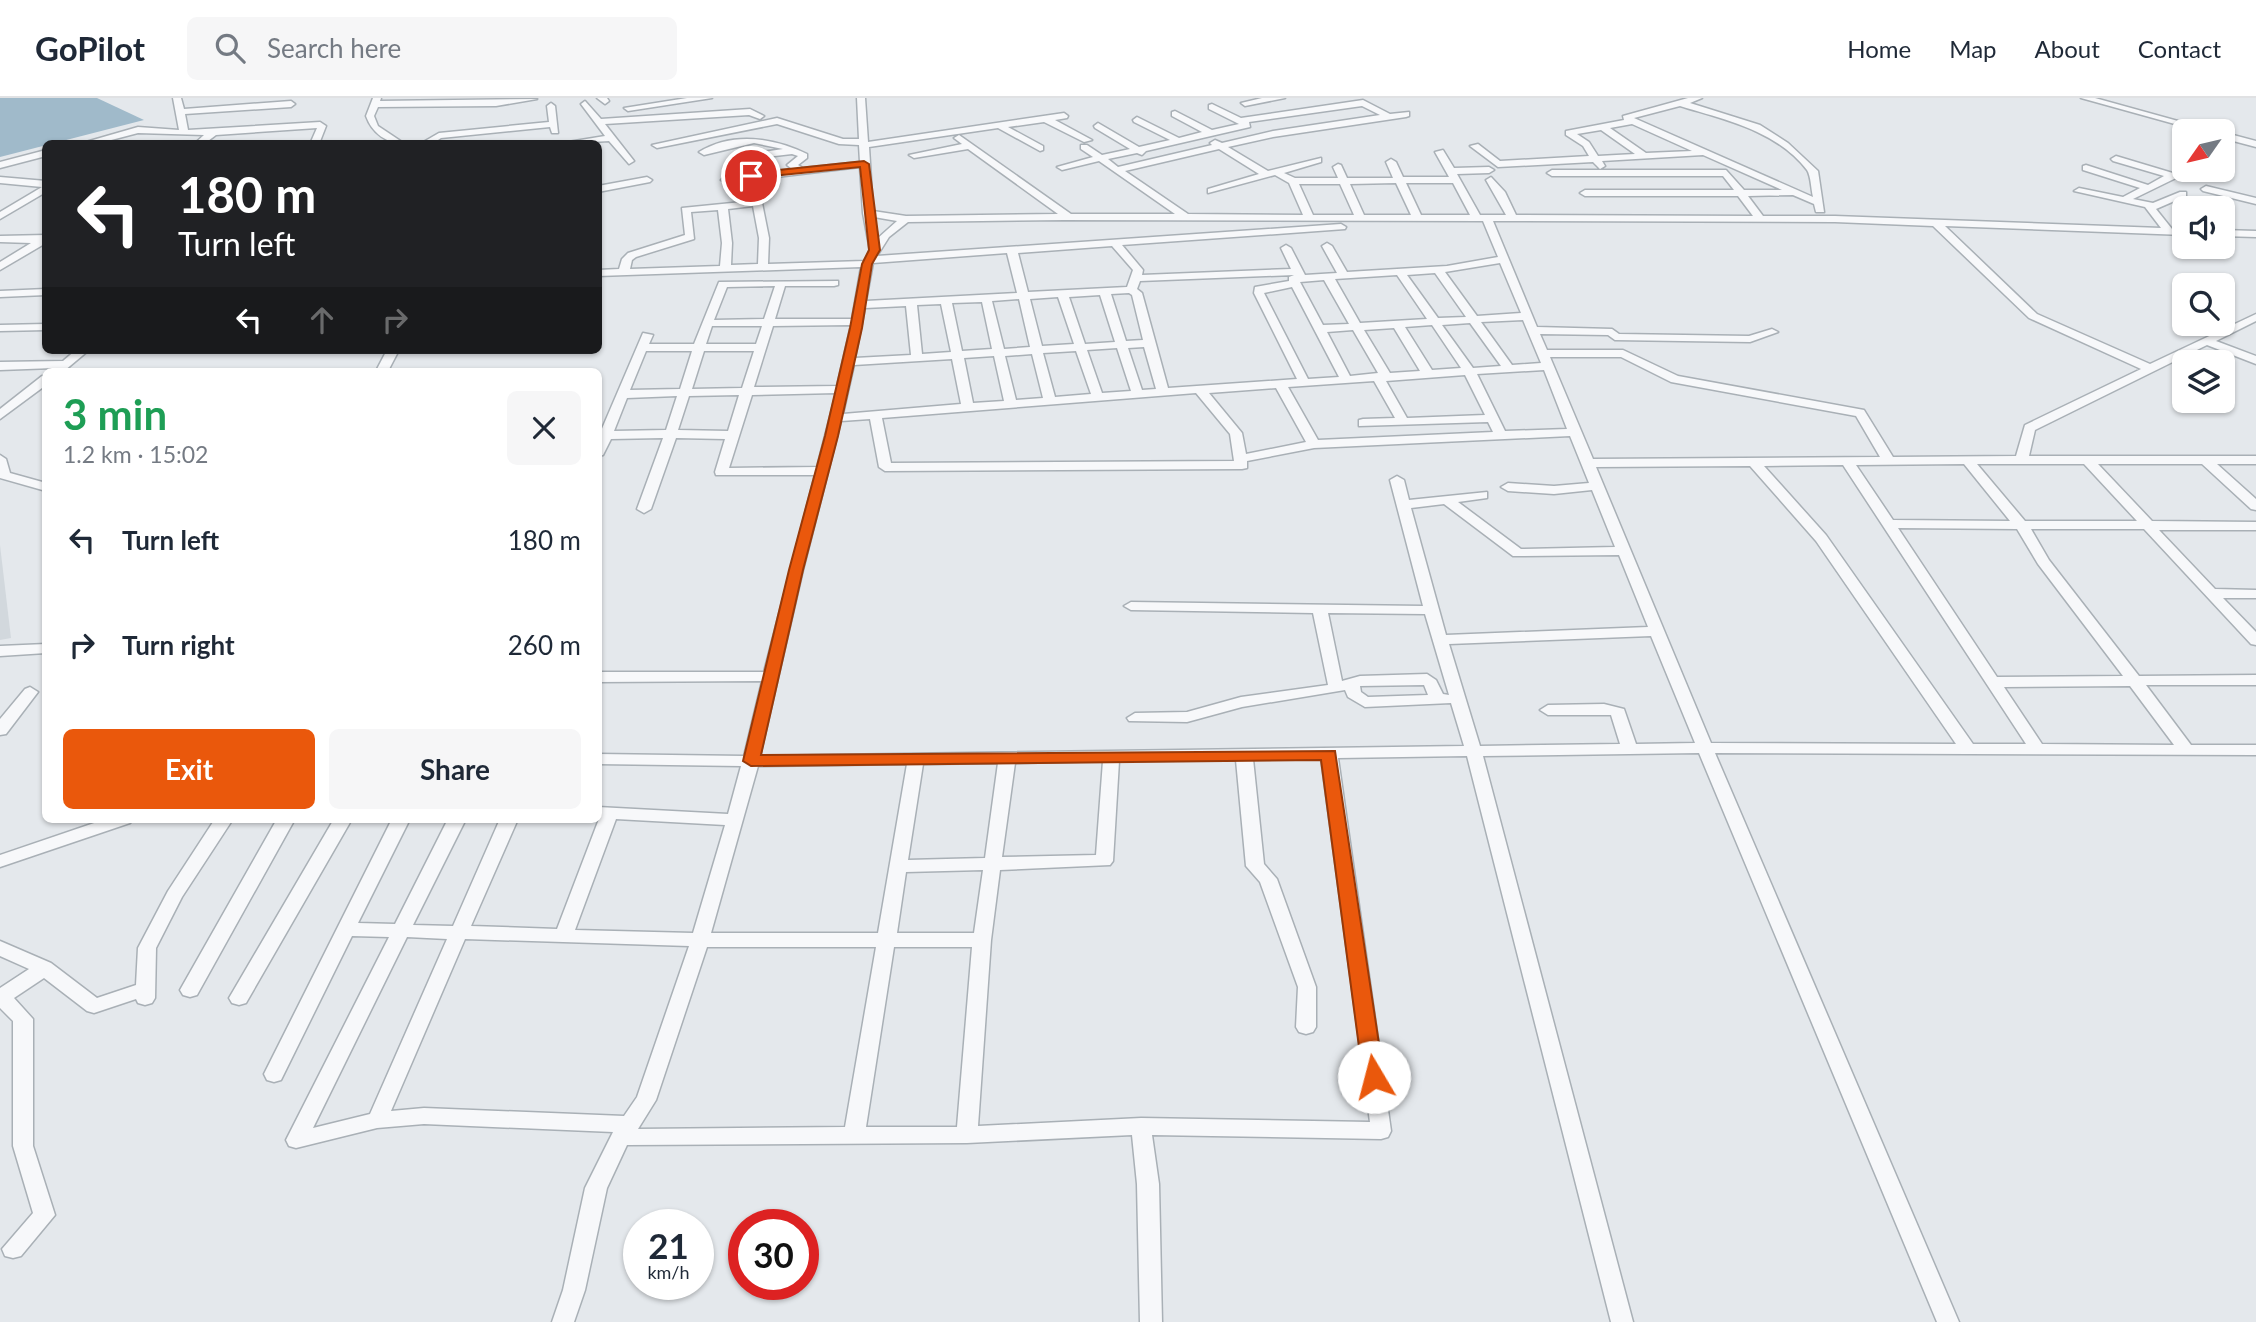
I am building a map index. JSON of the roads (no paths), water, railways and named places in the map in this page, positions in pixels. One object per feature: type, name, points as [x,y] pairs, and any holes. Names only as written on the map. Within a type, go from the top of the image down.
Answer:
[{"type":"street","points":[[177,98],[184,125],[183,133]]},
{"type":"street","points":[[395,140],[374,127],[370,116],[376,101],[496,103],[533,98]]},
{"type":"street","points":[[528,108],[533,98]]},
{"type":"street","points":[[628,108],[708,98]]},
{"type":"street","points":[[563,1322],[574,1290],[596,1188],[625,1130],[646,1100],[700,940],[751,761],[836,418],[870,258],[861,98]]},
{"type":"street","points":[[1245,103],[1281,98]]},
{"type":"street","points":[[1303,98],[1341,124]]},
{"type":"street","points":[[1666,98],[1756,127],[1785,145],[1813,171],[1821,219]]},
{"type":"street","points":[[1698,98],[1627,116],[1819,203]]},
{"type":"street","points":[[2085,98],[2172,121]]},
{"type":"street","points":[[1240,121],[1363,103],[1388,117]]},
{"type":"street","points":[[180,112],[291,104]]},
{"type":"street","points":[[585,104],[629,160]]},
{"type":"street","points":[[551,106],[552,124],[558,140]]},
{"type":"street","points":[[1062,167],[1247,125],[1212,107]]},
{"type":"street","points":[[599,122],[750,112],[842,142],[863,143],[1002,127],[1064,116]]},
{"type":"street","points":[[1175,114],[1220,146],[1271,173],[1293,181],[1399,180],[1490,175],[1512,218]]},
{"type":"street","points":[[1116,170],[1220,146],[1406,114]]},
{"type":"street","points":[[681,134],[760,116]]},
{"type":"street","points":[[1046,119],[1185,217]]},
{"type":"street","points":[[1137,120],[1179,141]]},
{"type":"street","points":[[1624,205],[1586,144],[1569,133],[1634,121]]},
{"type":"street","points":[[749,132],[782,123]]},
{"type":"street","points":[[657,145],[782,123]]},
{"type":"street","points":[[431,140],[439,135],[552,124]]},
{"type":"street","points":[[99,140],[138,130],[183,133],[320,125],[322,126],[316,140]]},
{"type":"street","points":[[1098,126],[1156,161]]},
{"type":"street","points":[[1002,127],[1040,148]]},
{"type":"street","points":[[1603,127],[1644,156]]},
{"type":"street","points":[[203,140],[214,132]]},
{"type":"street","points":[[594,140],[611,138]]},
{"type":"street","points":[[704,152],[759,138],[804,156],[792,165],[799,170]]},
{"type":"street","points":[[958,138],[1069,216]]},
{"type":"street","points":[[2235,138],[2256,144]]},
{"type":"street","points":[[778,144],[739,155],[793,150]]},
{"type":"street","points":[[914,155],[969,146]]},
{"type":"street","points":[[1475,146],[1498,164],[1705,153]]},
{"type":"street","points":[[1440,152],[1452,175],[1485,221],[1529,316],[1704,748],[1948,1322]]},
{"type":"street","points":[[0,165],[42,154]]},
{"type":"street","points":[[2116,159],[2173,176],[2126,199]]},
{"type":"street","points":[[1211,191],[1318,160]]},
{"type":"street","points":[[13,162],[42,164]]},
{"type":"street","points":[[1391,162],[1417,218]]},
{"type":"street","points":[[726,180],[864,164]]},
{"type":"street","points":[[1338,167],[1360,218]]},
{"type":"street","points":[[2086,168],[2149,188]]},
{"type":"street","points":[[1632,172],[1651,205]]},
{"type":"street","points":[[1552,173],[1726,173],[1760,219]]},
{"type":"street","points":[[602,180],[643,177],[602,188]]},
{"type":"street","points":[[0,180],[42,185]]},
{"type":"street","points":[[1293,181],[1308,218]]},
{"type":"street","points":[[754,188],[764,238],[763,268]]},
{"type":"street","points":[[2,213],[42,189]]},
{"type":"street","points":[[2206,189],[2256,201]]},
{"type":"street","points":[[2079,191],[2153,206],[2183,194]]},
{"type":"street","points":[[1585,193],[1624,205],[1651,205],[1760,219],[2172,231]]},
{"type":"street","points":[[602,273],[763,268],[1114,242],[1485,221],[1740,194],[1796,193]]},
{"type":"street","points":[[23,202],[42,204]]},
{"type":"street","points":[[624,272],[627,259],[632,255],[690,237],[684,211],[757,203]]},
{"type":"street","points":[[2153,206],[2150,208],[2169,231]]},
{"type":"street","points":[[723,207],[727,243],[725,269]]},
{"type":"street","points":[[868,213],[906,219],[1069,216],[1417,218],[1485,221]]},
{"type":"street","points":[[870,258],[885,235],[906,219]]},
{"type":"street","points":[[1936,223],[2033,316],[2149,368]]},
{"type":"street","points":[[2235,233],[2256,234]]},
{"type":"street","points":[[0,239],[42,242]]},
{"type":"street","points":[[1114,242],[1135,264],[1137,278],[1131,290]]},
{"type":"street","points":[[0,267],[42,243]]},
{"type":"street","points":[[1327,246],[1344,276]]},
{"type":"street","points":[[1286,248],[1319,329],[1346,379]]},
{"type":"street","points":[[1012,251],[1050,401]]},
{"type":"street","points":[[1137,278],[1328,277],[1438,270],[1504,259]]},
{"type":"street","points":[[1438,270],[1509,369]]},
{"type":"street","points":[[1400,272],[1469,371],[1501,435]]},
{"type":"street","points":[[1328,277],[1357,327],[1403,422]]},
{"type":"street","points":[[1298,278],[1259,289],[1304,382]]},
{"type":"street","points":[[781,283],[721,472],[822,471]]},
{"type":"street","points":[[644,509],[707,323],[723,284],[834,283]]},
{"type":"street","points":[[1104,290],[1138,395]]},
{"type":"street","points":[[860,305],[1131,290],[1137,293],[1163,392]]},
{"type":"street","points":[[0,294],[40,292]]},
{"type":"street","points":[[1062,293],[1098,398]]},
{"type":"street","points":[[986,297],[1011,405]]},
{"type":"street","points":[[946,300],[968,408]]},
{"type":"street","points":[[911,302],[918,358]]},
{"type":"street","points":[[1319,329],[1529,316]]},
{"type":"street","points":[[2022,460],[2029,428],[2256,317]]},
{"type":"street","points":[[707,323],[857,322]]},
{"type":"street","points":[[1396,324],[1428,374]]},
{"type":"street","points":[[0,328],[42,327]]},
{"type":"street","points":[[1535,330],[1612,332],[1615,337],[1750,339],[1772,332]]},
{"type":"street","points":[[602,444],[647,335]]},
{"type":"street","points":[[2206,341],[2256,359]]},
{"type":"street","points":[[848,362],[1149,343]]},
{"type":"street","points":[[642,348],[761,347]]},
{"type":"street","points":[[836,418],[1163,392],[1509,369],[1547,360],[1623,353],[1675,379],[1860,413],[1888,460]]},
{"type":"street","points":[[0,366],[61,368],[78,354]]},
{"type":"street","points":[[0,415],[42,382]]},
{"type":"street","points":[[1280,384],[1314,444]]},
{"type":"street","points":[[623,394],[842,389]]},
{"type":"street","points":[[875,415],[885,467],[1242,465],[1236,433],[1200,390]]},
{"type":"street","points":[[0,396],[22,395]]},
{"type":"street","points":[[1363,423],[1493,418]]},
{"type":"street","points":[[1240,459],[1314,444],[1576,432]]},
{"type":"street","points":[[607,435],[733,435]]},
{"type":"street","points":[[0,459],[4,475],[42,486]]},
{"type":"street","points":[[1967,460],[2022,526],[2043,561],[2186,749]]},
{"type":"street","points":[[2087,460],[2256,641]]},
{"type":"street","points":[[2205,460],[2256,506]]},
{"type":"street","points":[[1589,463],[2256,460]]},
{"type":"street","points":[[1754,461],[1821,538],[1968,749]]},
{"type":"street","points":[[1847,461],[2037,749]]},
{"type":"street","points":[[1397,480],[1430,610],[1474,753],[1622,1322]]},
{"type":"street","points":[[1508,487],[1553,490],[1598,486]]},
{"type":"street","points":[[1404,505],[1482,495]]},
{"type":"street","points":[[1447,499],[1518,553],[1625,551]]},
{"type":"street","points":[[1889,524],[2256,526]]},
{"type":"street","points":[[2212,593],[2256,594]]},
{"type":"street","points":[[1131,606],[1430,610]]},
{"type":"street","points":[[1320,608],[1344,686],[1365,702],[1458,699]]},
{"type":"street","points":[[1440,640],[1657,631]]},
{"type":"street","points":[[0,652],[42,648]]},
{"type":"street","points":[[602,677],[771,677]]},
{"type":"street","points":[[1135,718],[1187,717],[1268,696],[1372,680],[1423,678],[1431,683],[1437,699]]},
{"type":"street","points":[[1993,682],[2256,680]]},
{"type":"street","points":[[0,730],[30,692]]},
{"type":"street","points":[[1548,709],[1604,709],[1618,712],[1630,750]]},
{"type":"street","points":[[602,760],[1329,755],[1704,748],[2256,750]]},
{"type":"street","points":[[1244,755],[1255,866],[1268,879],[1307,987],[1306,1027]]},
{"type":"street","points":[[455,823],[296,1140],[377,1120],[424,1116],[625,1130],[853,1136],[967,1135],[1141,1126],[1381,1131],[1329,755]]},
{"type":"street","points":[[898,866],[1104,861],[1111,757]]},
{"type":"street","points":[[967,1135],[982,940],[1007,758]]},
{"type":"street","points":[[853,1136],[916,759]]},
{"type":"street","points":[[604,813],[734,820]]},
{"type":"street","points":[[0,861],[112,823]]},
{"type":"street","points":[[0,948],[44,968],[94,1006],[145,994],[147,948],[174,895],[221,823]]},
{"type":"street","points":[[190,990],[284,823]]},
{"type":"street","points":[[239,998],[341,823]]},
{"type":"street","points":[[274,1074],[399,823]]},
{"type":"street","points":[[377,1120],[507,823]]},
{"type":"street","points":[[563,937],[601,823]]},
{"type":"street","points":[[346,929],[700,940],[982,940]]},
{"type":"street","points":[[12,1243],[44,1215],[23,1146],[23,1018],[1,997],[44,968]]},
{"type":"street","points":[[1141,1126],[1148,1184],[1151,1322]]},
{"type":"water","points":[[0,98],[97,98],[144,120],[66,140],[42,140],[42,146],[0,157]]}]
